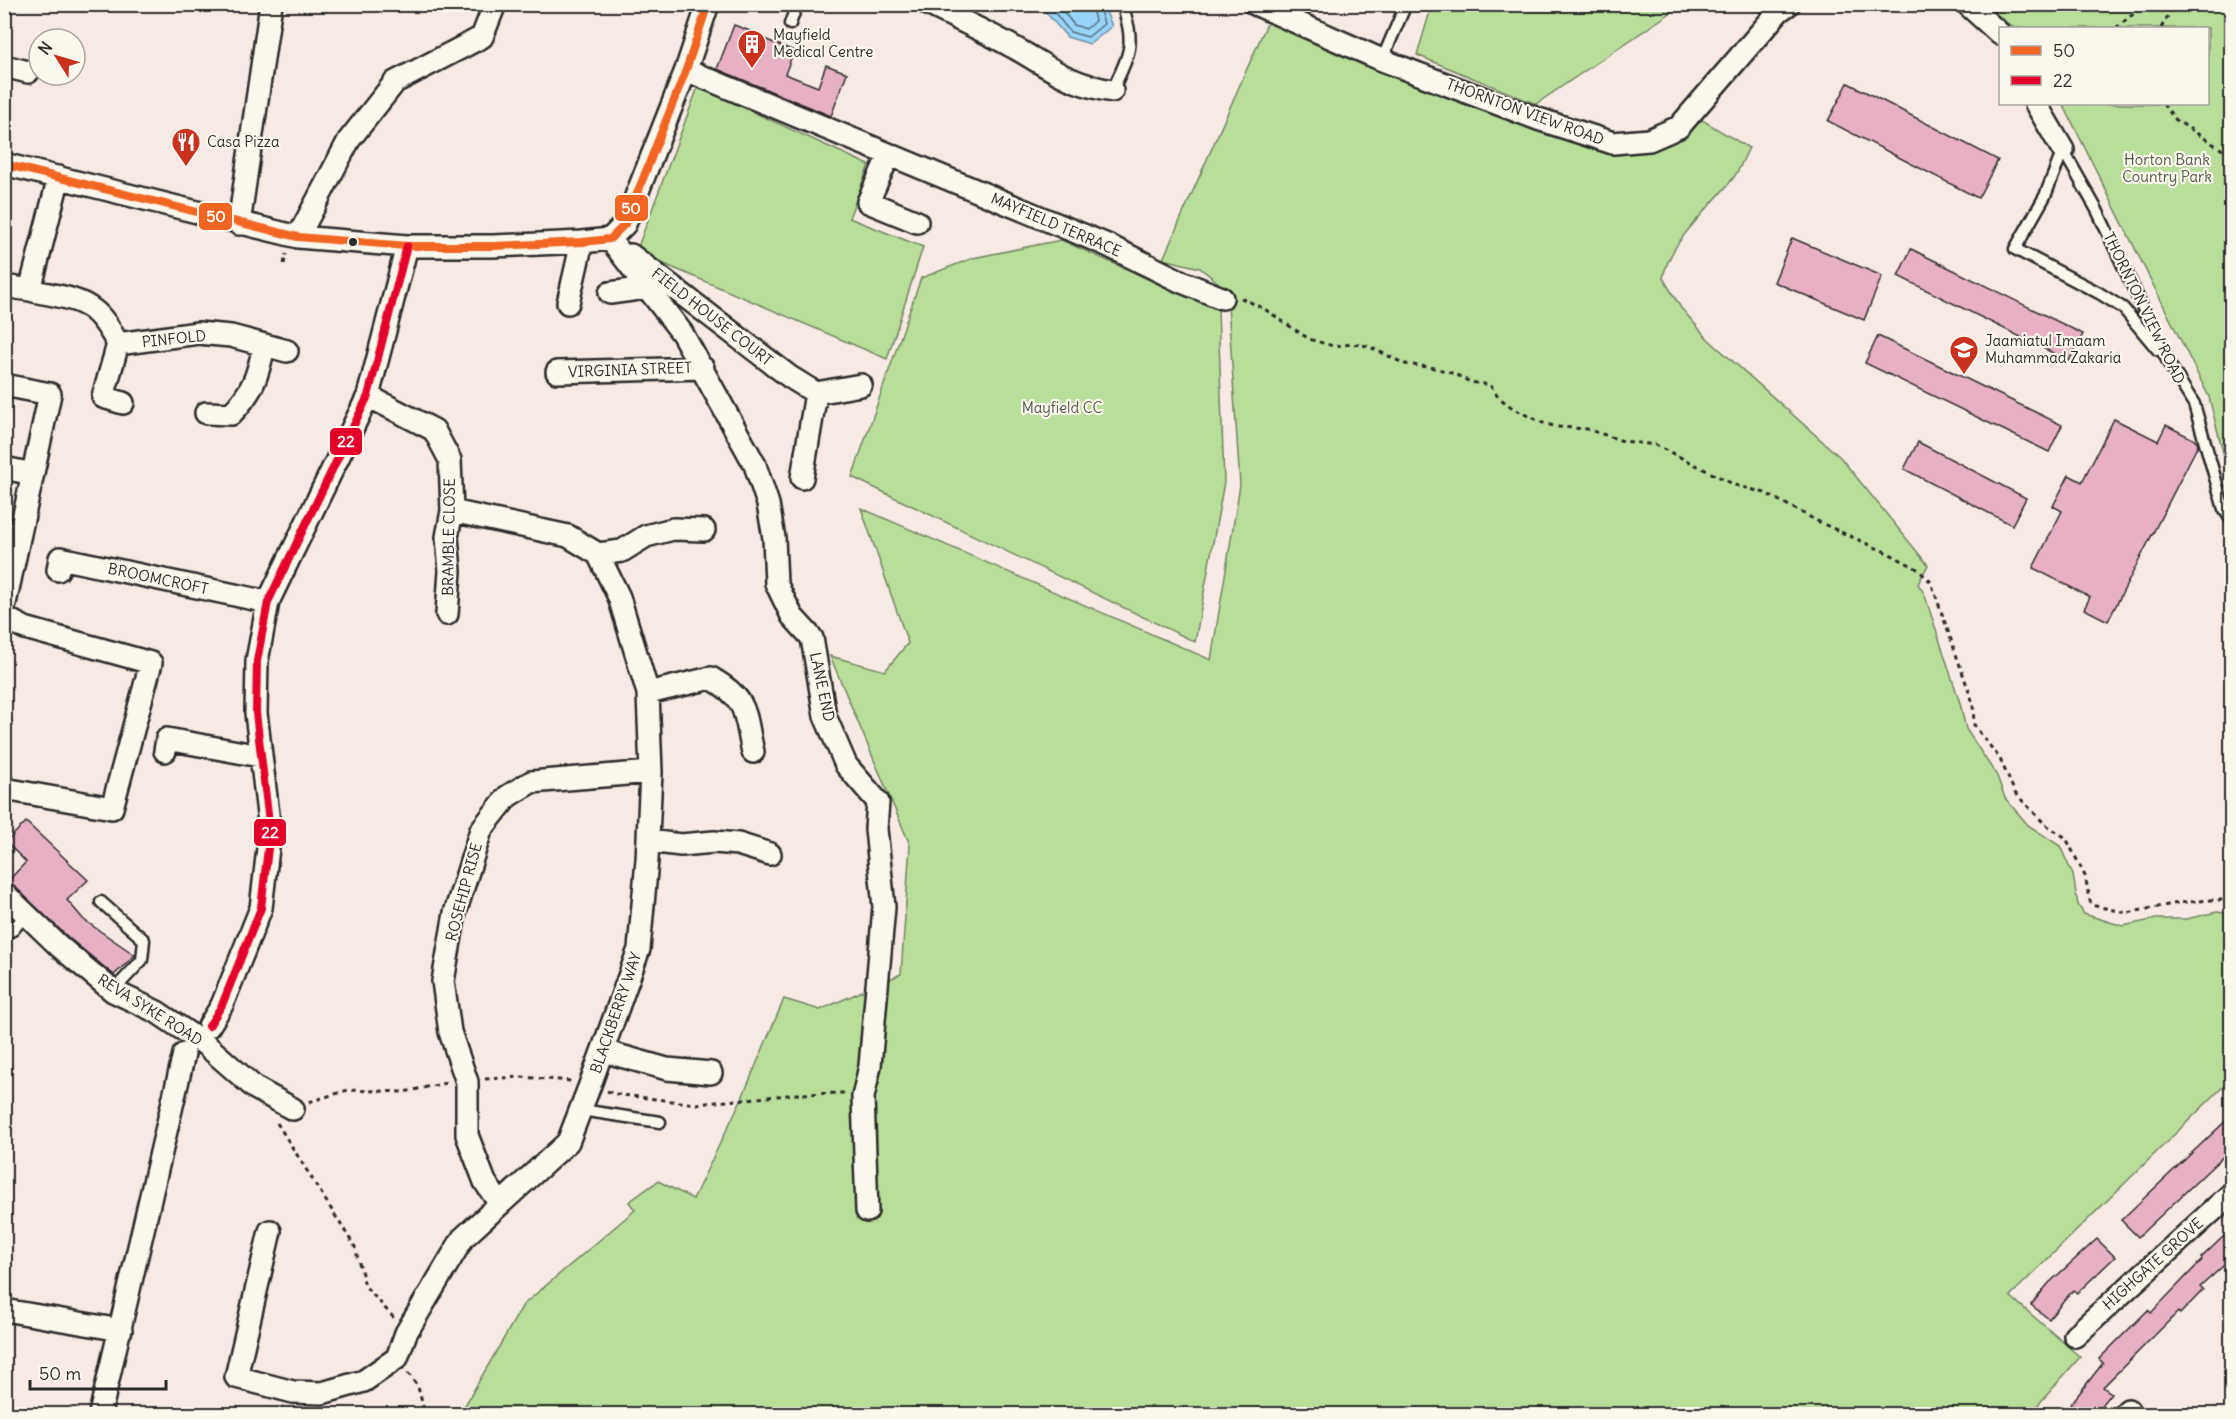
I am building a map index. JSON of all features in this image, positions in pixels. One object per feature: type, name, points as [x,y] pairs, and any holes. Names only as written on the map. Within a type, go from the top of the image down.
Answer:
[{"type":"street","points":[[238,224],[271,4]]},
{"type":"street","points":[[298,237],[349,140],[395,82],[482,37],[495,4]]},
{"type":"street","points":[[4,164],[238,224],[298,237],[407,246],[493,246],[610,239],[625,224],[686,70],[708,4]]},
{"type":"street","points":[[928,4],[1014,47],[1062,76],[1089,87],[1112,91]]},
{"type":"street","name":"THORNTON VIEW ROAD","points":[[1255,4],[1382,60],[1538,119],[1613,143],[1648,140],[1679,127],[1779,11],[1789,4]]},
{"type":"street","points":[[1967,4],[1999,32]]},
{"type":"street","points":[[4,66],[27,72]]},
{"type":"street","name":"MAYFIELD TERRACE","points":[[686,70],[1107,245],[1182,282],[1222,298]]},
{"type":"street","name":"THORNTON VIEW ROAD","points":[[2037,105],[2063,150]]},
{"type":"street","points":[[889,155],[868,202],[917,222]]},
{"type":"street","points":[[30,290],[59,177]]},
{"type":"street","name":"LANE END","points":[[610,239],[682,333],[755,465],[768,504],[774,538],[776,583],[792,616],[812,638],[825,716],[846,765],[878,802],[876,829],[884,907],[870,1066],[863,1097],[867,1211]]},
{"type":"street","name":"FIELD HOUSE COURT","points":[[610,239],[790,377],[816,393]]},
{"type":"street","points":[[568,303],[582,242]]},
{"type":"street","points":[[209,1026],[222,1005],[261,908],[270,831],[256,713],[257,661],[268,602],[368,396],[407,246]]},
{"type":"street","points":[[4,286],[75,301],[93,309],[118,344],[103,397],[123,403]]},
{"type":"street","points":[[610,293],[646,288]]},
{"type":"street","name":"PINFOLD","points":[[118,344],[198,333],[231,336],[287,351]]},
{"type":"street","points":[[206,413],[235,423],[258,376],[264,346]]},
{"type":"street","name":"VIRGINIA STREET","points":[[557,372],[703,368]]},
{"type":"street","points":[[4,385],[50,394],[33,474],[11,545],[4,608]]},
{"type":"street","points":[[802,478],[816,393],[861,385]]},
{"type":"street","name":"BRAMBLE CLOSE","points":[[368,396],[434,430],[450,460],[452,511],[447,537],[450,571],[447,614]]},
{"type":"street","points":[[4,468],[33,474]]},
{"type":"street","points":[[452,511],[568,536],[598,554],[622,551],[646,536],[673,529],[704,530]]},
{"type":"street","name":"BLACKBERRY WAY","points":[[397,1358],[406,1333],[463,1238],[568,1142],[591,1085],[639,949],[651,772],[648,693],[619,597],[598,554]]},
{"type":"street","name":"BROOMCROFT","points":[[58,570],[60,558],[268,602]]},
{"type":"street","points":[[4,617],[25,628],[151,663],[111,808],[10,790],[4,786]]},
{"type":"street","points":[[648,693],[711,678],[731,690],[743,705],[753,752]]},
{"type":"street","points":[[165,751],[167,740],[260,756]]},
{"type":"street","name":"ROSEHIP RISE","points":[[500,1204],[485,1182],[467,1135],[467,1082],[450,1032],[443,981],[455,913],[481,830],[508,796],[531,782],[651,772]]},
{"type":"street","points":[[648,841],[681,845],[714,842],[738,844],[770,854]]},
{"type":"street","name":"REVA SYKE ROAD","points":[[4,893],[60,948],[113,991],[157,1012],[206,1045],[273,1106],[293,1109]]},
{"type":"street","points":[[603,1051],[667,1069],[711,1073]]},
{"type":"street","points":[[100,1414],[184,1054]]},
{"type":"street","name":"HIGHGATE GROVE","points":[[2074,1336],[2232,1193]]},
{"type":"street","points":[[270,1231],[236,1377],[293,1392],[322,1393],[364,1381],[397,1358]]},
{"type":"street","points":[[4,1310],[121,1330]]},
{"type":"lane","points":[[790,24],[797,4]]},
{"type":"lane","points":[[1382,60],[1406,4]]},
{"type":"lane","points":[[1112,91],[1131,44],[1130,29],[1125,14]]},
{"type":"lane","points":[[2063,150],[2045,196],[2015,249],[2123,308],[2169,364]]},
{"type":"lane","name":"THORNTON VIEW ROAD","points":[[2063,150],[2097,210],[2169,364],[2194,404],[2224,509],[2232,521]]},
{"type":"lane","points":[[101,902],[144,940],[142,960],[113,991]]},
{"type":"lane","points":[[4,934],[13,930],[26,914]]},
{"type":"lane","points":[[580,1110],[660,1122]]},
{"type":"path","points":[[2117,27],[2137,11],[2141,4]]},
{"type":"path","points":[[2162,27],[2175,4]]},
{"type":"path","points":[[2164,105],[2176,120],[2232,156]]},
{"type":"path","points":[[1222,298],[1227,290],[1263,308],[1309,339],[1333,346],[1353,344],[1368,346],[1405,364],[1435,368],[1455,374],[1470,382],[1490,385],[1498,397],[1514,409],[1545,424],[1587,429],[1623,441],[1656,445],[1735,485],[1765,493],[1821,523],[1916,568],[1931,582],[1934,590],[1973,703],[1974,725],[2000,759],[2015,793],[2045,825],[2066,838],[2085,876],[2091,905],[2127,913],[2178,903],[2232,900]]},
{"type":"path","points":[[293,1109],[315,1099],[348,1090],[404,1092],[474,1079],[522,1077],[573,1081],[615,1094],[696,1104],[798,1094],[863,1092],[863,1097]]},
{"type":"path","points":[[273,1106],[355,1247],[364,1286],[406,1333]]},
{"type":"path","points":[[397,1358],[418,1387],[425,1414]]},
{"type":"green space","points":[[1432,4],[1682,5],[1536,104],[1417,55]]},
{"type":"green space","name":"Horton Bank Country Park","points":[[1985,5],[2231,5],[2231,484],[2209,397],[2063,105],[2209,105],[2209,27],[2013,27]]},
{"type":"green space","points":[[1269,19],[1587,141],[1660,136],[1699,118],[1749,148],[1734,177],[1692,224],[1667,264],[1663,278],[1681,308],[1708,339],[1840,457],[1928,565],[1918,584],[1924,593],[1960,703],[1966,729],[1997,776],[2005,798],[2028,825],[2060,846],[2073,875],[2078,905],[2084,914],[2123,926],[2156,919],[2186,919],[2217,912],[2231,914],[2231,1079],[2010,1296],[2080,1357],[2030,1414],[460,1414],[523,1305],[635,1210],[629,1202],[658,1181],[693,1199],[742,1098],[784,999],[820,1010],[901,974],[910,845],[830,656],[885,671],[908,643],[861,508],[1211,660],[1240,485],[1227,290],[1200,268],[1163,259]]},
{"type":"green space","points":[[698,87],[869,165],[849,218],[923,247],[887,359],[636,252]]},
{"type":"green space","name":"Mayfield CC","points":[[1061,240],[1218,310],[1224,482],[1195,642],[852,477],[921,278],[973,258]]},
{"type":"water","points":[[1042,5],[1103,5],[1112,26],[1090,44],[1067,37]]},
{"type":"building","name":"Mayfield Medical Centre","points":[[734,25],[794,51],[785,74],[818,87],[826,65],[847,73],[831,116],[717,69]]},
{"type":"building","points":[[1848,83],[1998,160],[1978,198],[1828,121]]},
{"type":"building","points":[[1792,238],[1882,276],[1864,320],[1774,282]]},
{"type":"building","points":[[1911,249],[2083,334],[2069,361],[1898,276]]},
{"type":"building","points":[[1878,336],[2062,425],[2049,452],[1865,363]]},
{"type":"building","points":[[2114,419],[2158,441],[2166,425],[2197,441],[2198,445],[2108,621],[2084,609],[2090,597],[2033,568],[2062,511],[2053,506],[2069,475],[2082,482]]},
{"type":"building","points":[[1918,442],[2026,498],[2012,525],[1904,469]]},
{"type":"building","points":[[26,822],[88,880],[67,900],[84,920],[135,955],[114,975],[69,938],[8,881],[26,862],[6,842]]},
{"type":"building","points":[[2232,1115],[2232,1148],[2138,1237],[2121,1220]]},
{"type":"building","points":[[2224,1236],[2232,1244],[2232,1258],[2200,1287],[2203,1290],[2180,1314],[2178,1312],[2103,1387],[2111,1393],[2094,1414],[2063,1414],[2103,1363],[2099,1359],[2148,1310],[2151,1313]]},
{"type":"building","points":[[2097,1239],[2115,1257],[2077,1293],[2073,1290],[2049,1319],[2031,1305],[2049,1283]]},
{"type":"transit line","name":"50","points":[[4,164],[298,237],[407,246],[493,246],[610,239],[625,224],[686,70],[708,4]]},
{"type":"transit line","name":"22","points":[[209,1026],[222,1005],[261,908],[270,831],[256,713],[257,661],[268,602],[368,396],[407,246]]},
{"type":"place","name":"Mayfield Medical Centre","points":[[752,70]]},
{"type":"place","name":"Casa Pizza","points":[[186,168]]},
{"type":"place","name":"Jaamiatul Imaam Muhammad Zakaria","points":[[1964,376]]}]
